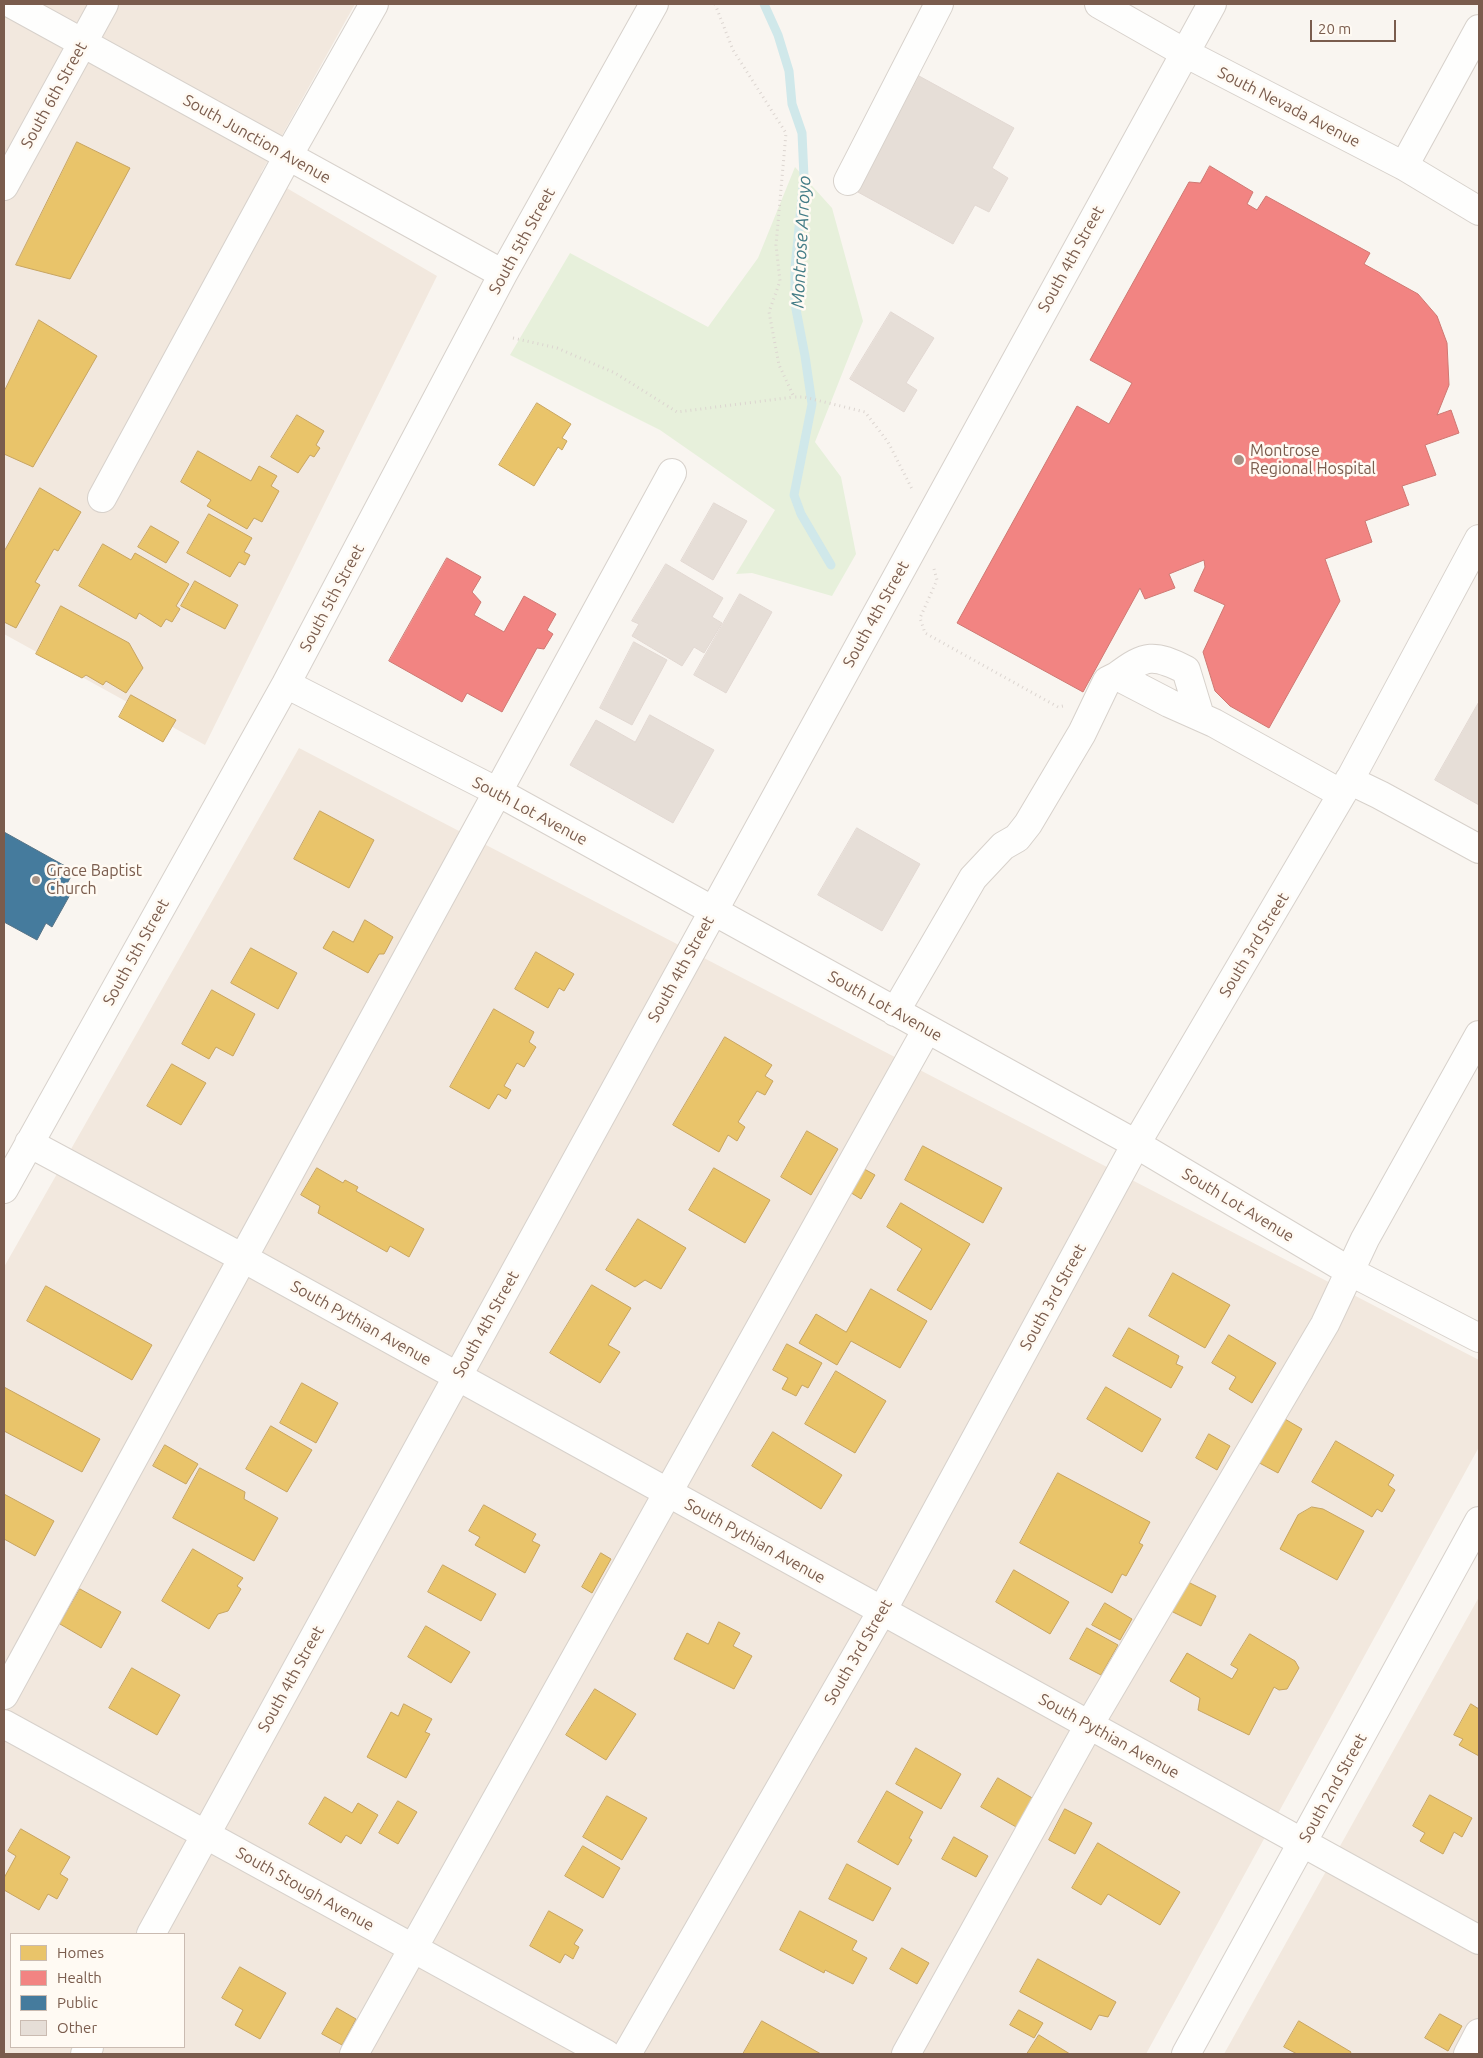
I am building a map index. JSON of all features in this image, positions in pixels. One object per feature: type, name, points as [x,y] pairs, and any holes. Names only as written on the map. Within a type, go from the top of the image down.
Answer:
[{"type":"street","name":"South Junction Avenue","points":[[12,4],[503,274]]},
{"type":"street","name":"South 6th Street","points":[[4,186],[104,4]]},
{"type":"street","points":[[102,498],[288,156],[374,4]]},
{"type":"street","name":"South 5th Street","points":[[4,1189],[286,684],[503,274],[654,4]]},
{"type":"street","points":[[848,181],[940,4]]},
{"type":"street","name":"South Nevada Avenue","points":[[1099,4],[1185,53],[1404,166],[1479,211]]},
{"type":"street","name":"South 4th Street","points":[[152,1933],[1212,4]]},
{"type":"street","points":[[1404,166],[1479,29]]},
{"type":"street","points":[[4,1695],[672,473]]},
{"type":"street","name":"South 3rd Street","points":[[627,2054],[882,1611],[1136,1144],[1346,787],[1479,539]]},
{"type":"street","points":[[895,1012],[973,878],[1003,846],[1017,838],[1028,824],[1073,749],[1107,681],[1131,666],[1149,658],[1166,660],[1186,670],[1200,716]]},
{"type":"street","points":[[1117,676],[1346,787],[1380,795],[1479,849]]},
{"type":"street","name":"South Lot Avenue","points":[[286,684],[498,792],[1136,1144],[1351,1272],[1479,1338]]},
{"type":"street","points":[[354,2054],[927,1029]]},
{"type":"street","points":[[906,2054],[1089,1725],[1325,1324],[1366,1239],[1479,1036]]},
{"type":"street","name":"South Pythian Avenue","points":[[29,1143],[243,1258],[1479,1940]]},
{"type":"street","name":"South 2nd Street","points":[[1186,2054],[1479,1521]]},
{"type":"street","name":"South Stough Avenue","points":[[4,1724],[606,2054]]},
{"type":"street","points":[[1468,2054],[1479,2033]]},
{"type":"path","points":[[715,4],[733,50],[786,133],[776,245],[780,281],[769,312],[779,364],[794,397]]},
{"type":"path","points":[[513,338],[556,348],[615,373],[677,412],[794,397],[804,397],[865,412],[888,442],[911,486],[923,528],[937,580],[920,618],[925,633],[1058,707],[1080,704],[1093,709]]},
{"type":"shaded area","points":[[4,4],[355,4],[261,173],[437,276],[205,745],[4,634]]},
{"type":"shaded area","points":[[299,748],[1479,1360],[1479,1447],[1146,2054],[4,2054],[4,1267]]},
{"type":"shaded area","points":[[1479,1597],[1479,2054],[1224,2054]]},
{"type":"green space","points":[[795,167],[832,208],[863,321],[815,442],[841,477],[856,554],[832,596],[752,573],[736,574],[775,510],[660,430],[510,355],[570,253],[708,327],[758,258]]},
{"type":"building: Homes","points":[[77,142],[130,168],[70,279],[16,265]]},
{"type":"building: Homes","points":[[39,320],[97,356],[33,467],[4,454],[4,392]]},
{"type":"building: Homes","points":[[537,403],[571,424],[562,438],[567,441],[562,450],[558,447],[534,486],[499,465]]},
{"type":"building: Homes","points":[[297,415],[324,431],[316,445],[320,448],[314,457],[310,455],[298,473],[271,457]]},
{"type":"building: Homes","points":[[198,451],[251,481],[259,466],[277,476],[271,486],[279,491],[262,522],[254,518],[247,529],[207,506],[211,500],[181,482]]},
{"type":"building: Homes","points":[[40,488],[81,512],[58,551],[54,549],[35,582],[40,585],[16,628],[4,622],[4,552]]},
{"type":"building: Homes","points":[[209,514],[252,538],[244,552],[250,555],[245,565],[239,562],[230,577],[187,553]]},
{"type":"building: Homes","points":[[151,526],[179,542],[166,563],[138,547]]},
{"type":"building: Homes","points":[[103,544],[131,560],[135,553],[189,584],[176,606],[180,609],[172,622],[166,619],[161,627],[139,613],[136,619],[79,586]]},
{"type":"building: Homes","points":[[195,581],[238,605],[225,629],[181,606]]},
{"type":"building: Homes","points":[[61,606],[129,643],[143,668],[126,693],[106,681],[103,685],[86,675],[82,678],[36,654]]},
{"type":"building: Homes","points":[[131,695],[176,720],[163,742],[119,717]]},
{"type":"building: Homes","points":[[320,811],[374,840],[349,888],[294,859]]},
{"type":"building: Homes","points":[[365,920],[393,937],[384,954],[379,954],[368,973],[323,948],[333,931],[353,942]]},
{"type":"building: Homes","points":[[251,948],[297,973],[278,1009],[231,983]]},
{"type":"building: Homes","points":[[536,952],[574,974],[564,991],[559,988],[548,1008],[515,989]]},
{"type":"building: Homes","points":[[212,990],[255,1014],[233,1056],[216,1047],[209,1059],[182,1044]]},
{"type":"building: Homes","points":[[494,1009],[534,1032],[529,1042],[536,1047],[524,1067],[517,1063],[504,1086],[511,1090],[506,1099],[498,1094],[489,1109],[450,1087]]},
{"type":"building: Homes","points":[[725,1037],[772,1065],[765,1076],[773,1081],[765,1095],[757,1091],[738,1122],[745,1127],[737,1141],[728,1135],[719,1152],[673,1125]]},
{"type":"building: Homes","points":[[172,1064],[206,1083],[181,1125],[147,1106]]},
{"type":"building: Homes","points":[[807,1131],[838,1149],[811,1195],[781,1177]]},
{"type":"building: Homes","points":[[923,1146],[1002,1188],[983,1223],[905,1180]]},
{"type":"building: Homes","points":[[859,1166],[875,1175],[861,1199],[845,1189]]},
{"type":"building: Homes","points":[[317,1168],[343,1183],[345,1180],[358,1187],[356,1191],[424,1229],[409,1257],[390,1246],[387,1252],[318,1213],[320,1206],[301,1195]]},
{"type":"building: Homes","points":[[714,1168],[770,1200],[745,1243],[689,1210]]},
{"type":"building: Homes","points":[[901,1203],[970,1244],[931,1310],[897,1290],[922,1249],[887,1227]]},
{"type":"building: Homes","points":[[638,1219],[686,1248],[661,1289],[645,1280],[635,1287],[606,1270]]},
{"type":"building: Homes","points":[[1173,1273],[1230,1305],[1205,1348],[1149,1316]]},
{"type":"building: Homes","points":[[592,1285],[631,1308],[608,1345],[620,1352],[600,1383],[550,1353]]},
{"type":"building: Homes","points":[[46,1286],[152,1345],[132,1380],[27,1321]]},
{"type":"building: Homes","points":[[871,1289],[927,1321],[900,1368],[851,1341],[837,1365],[799,1343],[816,1314],[846,1332]]},
{"type":"building: Homes","points":[[1129,1328],[1179,1356],[1176,1364],[1183,1367],[1171,1388],[1113,1356]]},
{"type":"building: Homes","points":[[1229,1335],[1276,1363],[1252,1403],[1229,1389],[1236,1377],[1212,1363]]},
{"type":"building: Homes","points":[[787,1344],[822,1363],[808,1388],[802,1385],[796,1396],[782,1389],[788,1378],[773,1370]]},
{"type":"building: Homes","points":[[836,1371],[886,1401],[855,1453],[805,1424]]},
{"type":"building: Homes","points":[[302,1383],[338,1403],[316,1443],[280,1423]]},
{"type":"building: Homes","points":[[4,1387],[100,1439],[82,1472],[4,1431]]},
{"type":"building: Homes","points":[[1106,1387],[1161,1419],[1142,1452],[1087,1419]]},
{"type":"building: Homes","points":[[1278,1415],[1302,1429],[1278,1473],[1252,1459]]},
{"type":"building: Homes","points":[[271,1426],[312,1450],[287,1492],[246,1469]]},
{"type":"building: Homes","points":[[773,1432],[842,1475],[821,1509],[752,1466]]},
{"type":"building: Homes","points":[[1209,1434],[1230,1446],[1217,1470],[1196,1458]]},
{"type":"building: Homes","points":[[1336,1441],[1394,1475],[1388,1485],[1395,1490],[1382,1512],[1377,1509],[1372,1517],[1312,1482]]},
{"type":"building: Homes","points":[[165,1445],[198,1464],[186,1484],[153,1466]]},
{"type":"building: Homes","points":[[200,1468],[245,1492],[244,1499],[278,1518],[254,1561],[173,1518]]},
{"type":"building: Homes","points":[[1058,1473],[1150,1522],[1139,1543],[1143,1545],[1126,1576],[1122,1574],[1112,1593],[1020,1543]]},
{"type":"building: Homes","points":[[4,1494],[54,1521],[35,1556],[4,1539]]},
{"type":"building: Homes","points":[[484,1505],[536,1534],[532,1541],[540,1545],[525,1573],[475,1545],[480,1537],[469,1531]]},
{"type":"building: Homes","points":[[1312,1507],[1323,1509],[1364,1531],[1337,1580],[1280,1549],[1298,1515]]},
{"type":"building: Homes","points":[[193,1549],[243,1578],[237,1586],[241,1589],[228,1611],[218,1614],[209,1629],[162,1601]]},
{"type":"building: Homes","points":[[601,1553],[611,1559],[592,1593],[582,1587]]},
{"type":"building: Homes","points":[[443,1565],[496,1594],[481,1621],[428,1592]]},
{"type":"building: Homes","points":[[1014,1570],[1069,1602],[1050,1634],[996,1602]]},
{"type":"building: Homes","points":[[1184,1580],[1216,1596],[1201,1626],[1169,1610]]},
{"type":"building: Homes","points":[[80,1589],[121,1612],[101,1648],[60,1624]]},
{"type":"building: Homes","points":[[1105,1603],[1132,1619],[1120,1640],[1092,1625]]},
{"type":"building: Homes","points":[[719,1622],[740,1633],[733,1646],[752,1656],[734,1689],[674,1659],[687,1633],[708,1644]]},
{"type":"building: Homes","points":[[426,1626],[470,1652],[451,1683],[408,1657]]},
{"type":"building: Homes","points":[[1087,1628],[1118,1645],[1101,1675],[1070,1659]]},
{"type":"building: Homes","points":[[1250,1634],[1295,1661],[1299,1668],[1287,1689],[1279,1690],[1274,1687],[1249,1735],[1198,1710],[1200,1698],[1170,1681],[1187,1653],[1232,1679],[1238,1669],[1231,1665]]},
{"type":"building: Homes","points":[[132,1668],[180,1695],[157,1735],[109,1708]]},
{"type":"building: Homes","points":[[595,1689],[636,1714],[606,1760],[566,1735]]},
{"type":"building: Homes","points":[[404,1704],[432,1719],[425,1732],[430,1734],[406,1778],[367,1757],[391,1712],[398,1716]]},
{"type":"building: Homes","points":[[1471,1704],[1479,1709],[1479,1756],[1459,1745],[1463,1739],[1454,1735]]},
{"type":"building: Homes","points":[[916,1748],[961,1774],[941,1809],[896,1784]]},
{"type":"building: Homes","points":[[998,1778],[1034,1799],[1018,1828],[981,1807]]},
{"type":"building: Homes","points":[[887,1791],[923,1812],[909,1838],[912,1840],[898,1865],[858,1842]]},
{"type":"building: Homes","points":[[1430,1795],[1472,1818],[1462,1837],[1454,1832],[1443,1854],[1420,1841],[1425,1833],[1413,1826]]},
{"type":"building: Homes","points":[[607,1796],[647,1818],[622,1860],[583,1837]]},
{"type":"building: Homes","points":[[325,1797],[352,1813],[358,1803],[378,1815],[361,1844],[346,1835],[341,1843],[309,1824]]},
{"type":"building: Homes","points":[[398,1801],[417,1812],[398,1844],[379,1833]]},
{"type":"building: Homes","points":[[1065,1809],[1092,1823],[1075,1854],[1049,1840]]},
{"type":"building: Homes","points":[[21,1829],[70,1857],[60,1874],[68,1879],[57,1899],[48,1894],[39,1910],[4,1890],[4,1878],[16,1856],[8,1851]]},
{"type":"building: Homes","points":[[954,1837],[988,1856],[976,1877],[942,1859]]},
{"type":"building: Homes","points":[[1098,1843],[1180,1892],[1160,1925],[1108,1894],[1101,1905],[1072,1888]]},
{"type":"building: Homes","points":[[583,1846],[620,1868],[603,1898],[565,1876]]},
{"type":"building: Homes","points":[[847,1864],[891,1888],[873,1921],[829,1899]]},
{"type":"building: Homes","points":[[549,1911],[583,1930],[574,1944],[579,1947],[573,1959],[565,1954],[560,1963],[530,1946]]},
{"type":"building: Homes","points":[[800,1911],[857,1941],[852,1950],[867,1958],[853,1984],[825,1970],[824,1973],[780,1950]]},
{"type":"building: Homes","points":[[902,1948],[929,1963],[917,1984],[890,1969]]},
{"type":"building: Homes","points":[[1038,1959],[1116,2002],[1108,2017],[1099,2015],[1091,2030],[1020,1992]]},
{"type":"building: Homes","points":[[240,1967],[286,1993],[260,2039],[235,2025],[243,2010],[222,1998]]},
{"type":"building: Homes","points":[[337,2008],[356,2019],[342,2045],[322,2034]]},
{"type":"building: Homes","points":[[1019,2010],[1043,2023],[1034,2038],[1010,2025]]},
{"type":"building: Homes","points":[[1440,2014],[1462,2026],[1448,2051],[1425,2038]]},
{"type":"building: Homes","points":[[762,2021],[821,2054],[743,2054]]},
{"type":"building: Homes","points":[[1299,2021],[1351,2052],[1350,2054],[1297,2054],[1284,2047]]},
{"type":"building: Homes","points":[[1039,2035],[1070,2054],[1027,2054]]},
{"type":"building: Health","name":"Montrose Regional Hospital","points":[[1210,166],[1253,192],[1247,204],[1257,210],[1266,196],[1370,253],[1364,264],[1418,294],[1437,316],[1447,343],[1449,385],[1437,415],[1451,410],[1459,433],[1425,445],[1436,475],[1402,486],[1409,505],[1365,521],[1372,542],[1325,559],[1340,601],[1269,728],[1230,706],[1215,691],[1203,652],[1225,605],[1194,591],[1205,567],[1204,560],[1169,574],[1175,588],[1145,599],[1140,588],[1083,692],[957,623],[1077,406],[1109,424],[1132,383],[1090,360],[1189,182],[1200,183]]},
{"type":"building: Health","points":[[447,558],[481,577],[472,592],[481,602],[474,615],[504,632],[524,596],[556,614],[547,630],[553,634],[544,649],[537,648],[502,712],[467,693],[462,702],[389,661]]},
{"type":"building: Public","name":"Grace Baptist Church","points":[[4,832],[74,871],[64,889],[71,893],[52,927],[46,923],[37,940],[4,922]]},
{"type":"building: Other","points":[[919,76],[1014,128],[992,168],[1008,178],[989,212],[975,205],[953,244],[856,191]]},
{"type":"building: Other","points":[[891,312],[934,338],[906,383],[917,390],[904,412],[850,379]]},
{"type":"building: Other","points":[[714,503],[747,521],[713,580],[681,561]]},
{"type":"building: Other","points":[[666,564],[723,598],[712,617],[722,623],[704,653],[694,647],[682,666],[632,636],[639,624],[632,621]]},
{"type":"building: Other","points":[[740,594],[772,612],[726,693],[694,675]]},
{"type":"building: Other","points":[[634,642],[667,660],[632,725],[600,708]]},
{"type":"building: Other","points":[[1479,702],[1479,805],[1435,780]]},
{"type":"building: Other","points":[[650,715],[714,750],[673,823],[570,765],[596,720],[635,742]]},
{"type":"building: Other","points":[[857,828],[920,864],[882,931],[818,895]]},
{"type":"waterway","name":"Montrose Arroyo","points":[[764,4],[778,35],[789,71],[792,104],[802,133],[804,177],[795,268],[795,304],[812,404],[794,495],[801,514],[831,565]]},
{"type":"place","name":"Montrose Regional Hospital","points":[[1239,460]]},
{"type":"place","name":"Grace Baptist Church","points":[[36,880]]}]
